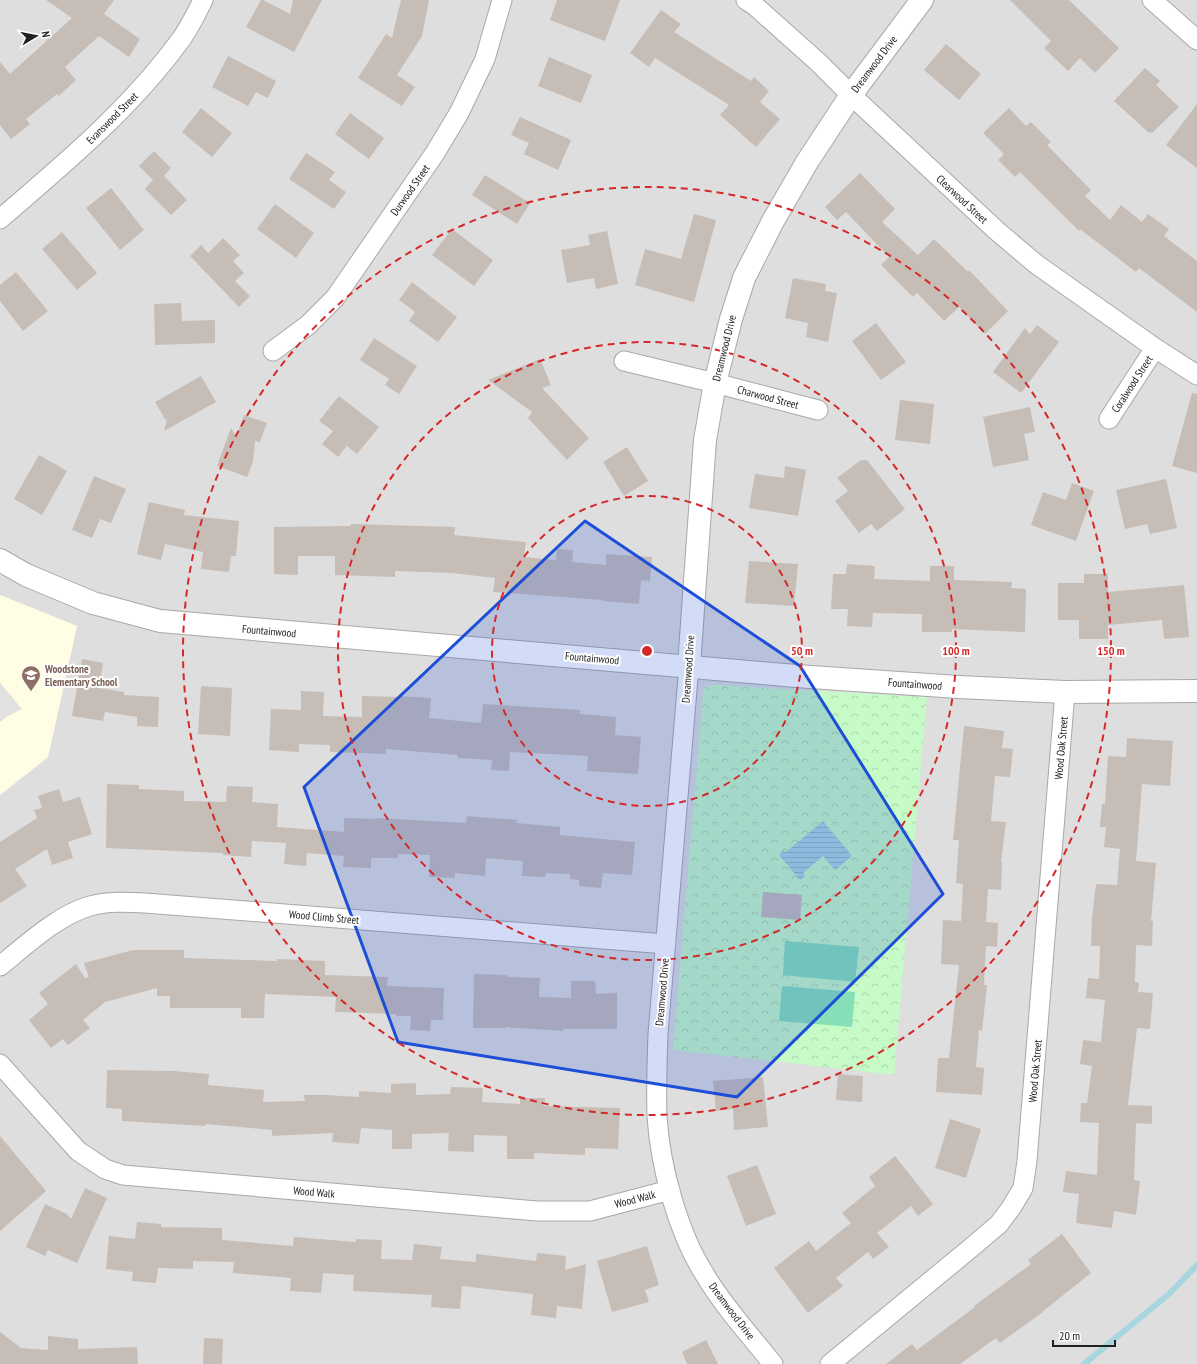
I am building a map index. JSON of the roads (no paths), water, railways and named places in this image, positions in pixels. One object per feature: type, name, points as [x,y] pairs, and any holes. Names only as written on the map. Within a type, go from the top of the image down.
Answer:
[{"type":"street","name":"Evanswood Street","points":[[0,219],[106,126],[140,90],[180,41],[203,0]]},
{"type":"street","name":"Durwood Street","points":[[273,351],[308,324],[335,298],[435,153],[459,113],[485,59],[502,0]]},
{"type":"street","name":"Clearwood Street","points":[[746,0],[754,5],[819,63],[851,95],[997,231],[1036,264],[1155,348],[1197,375]]},
{"type":"street","name":"Dreamwood Drive","points":[[773,1364],[726,1305],[704,1274],[683,1231],[670,1190],[661,1148],[657,1118],[656,1083],[658,1034],[689,666],[706,440],[715,383],[731,319],[744,278],[773,221],[807,162],[851,95],[922,0]]},
{"type":"street","points":[[1152,0],[1197,40]]},
{"type":"street","name":"Coralwood Street","points":[[1109,419],[1155,348]]},
{"type":"street","name":"Charwood Street","points":[[624,361],[818,410]]},
{"type":"street","name":"Fountainwood","points":[[0,560],[26,575],[93,603],[160,621],[796,676],[958,687],[1065,692],[1197,691]]},
{"type":"street","name":"Wood Oak Street","points":[[830,1364],[966,1253],[999,1224],[1023,1188],[1027,1161],[1065,692]]},
{"type":"street","name":"Wood Climb Street","points":[[0,966],[39,935],[70,915],[90,906],[116,902],[666,944]]},
{"type":"street","name":"Wood Walk","points":[[0,1064],[78,1151],[105,1170],[123,1176],[537,1211],[590,1211],[670,1190]]},
{"type":"water","points":[[823,821],[852,856],[835,870],[823,856],[803,873],[805,876],[800,880],[779,855],[783,851],[786,852]]},
{"type":"waterway","points":[[1084,1364],[1169,1294],[1197,1265]]},
{"type":"place","name":"Woodstone Elementary School","points":[[31,692]]}]
